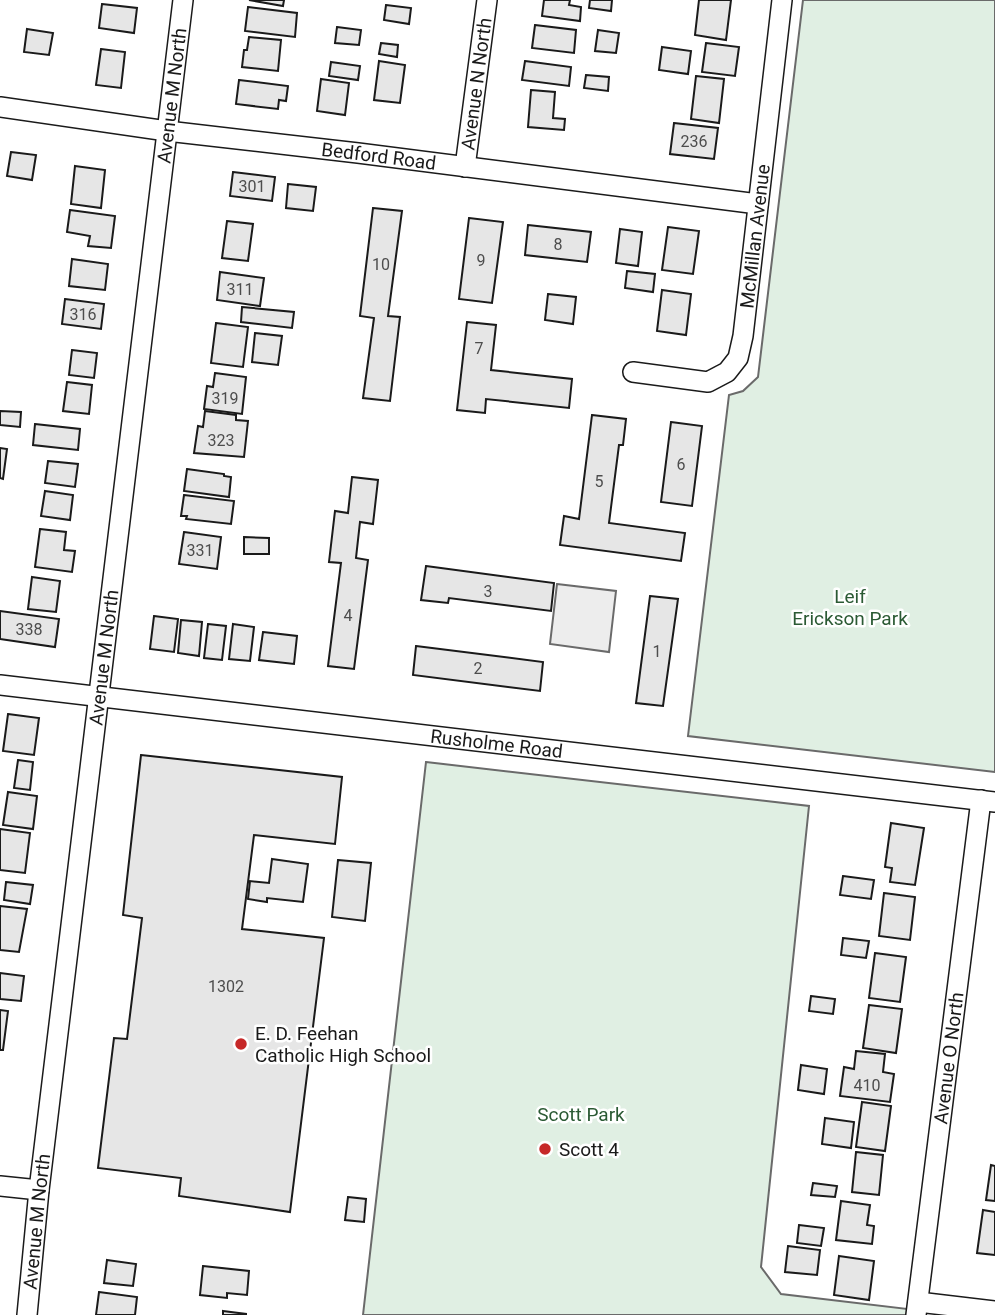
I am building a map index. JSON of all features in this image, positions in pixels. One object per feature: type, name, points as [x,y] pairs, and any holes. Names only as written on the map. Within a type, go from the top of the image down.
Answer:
[{"type":"street","name":"Avenue M North","points":[[27,1315],[39,1190],[183,0]]},
{"type":"street","name":"Avenue N North","points":[[465,167],[487,0]]},
{"type":"street","name":"McMillan Avenue","points":[[633,372],[708,382],[727,372],[738,358],[782,0]]},
{"type":"street","name":"Bedford Road","points":[[0,107],[167,131],[758,204]]},
{"type":"street","name":"Rusholme Road","points":[[0,685],[988,801]]},
{"type":"street","name":"Avenue O North","points":[[917,1309],[988,801]]},
{"type":"street","points":[[0,1186],[39,1190]]},
{"type":"street","points":[[917,1309],[995,1311]]},
{"type":"green space","name":"Leif Erickson Park","points":[[803,0],[995,0],[995,772],[688,736],[729,395],[743,391],[758,377]]},
{"type":"green space","name":"Scott Park","points":[[426,762],[809,806],[761,1267],[781,1294],[908,1309],[907,1315],[363,1315]]},
{"type":"shaded area","points":[[557,584],[616,591],[609,652],[550,644]]},
{"type":"building","points":[[249,0],[284,0],[283,6]]},
{"type":"building","points":[[544,0],[570,0],[569,5],[581,7],[580,21],[542,16]]},
{"type":"building","points":[[590,0],[612,0],[611,11],[589,8]]},
{"type":"building","points":[[699,0],[731,0],[726,40],[695,35]]},
{"type":"building","points":[[102,4],[137,8],[134,33],[99,28]]},
{"type":"building","points":[[386,5],[411,8],[409,24],[384,20]]},
{"type":"building","points":[[248,7],[297,13],[295,37],[245,31]]},
{"type":"building","points":[[535,25],[576,30],[574,53],[532,48]]},
{"type":"building","points":[[337,27],[361,30],[359,45],[335,43]]},
{"type":"building","points":[[27,29],[53,33],[49,55],[24,52]]},
{"type":"building","points":[[598,30],[619,33],[616,53],[595,51]]},
{"type":"building","points":[[249,37],[281,40],[278,71],[242,67]]},
{"type":"building","points":[[381,43],[398,45],[397,57],[379,54]]},
{"type":"building","points":[[706,43],[739,47],[735,76],[702,72]]},
{"type":"building","points":[[662,47],[691,51],[688,74],[659,70]]},
{"type":"building","points":[[101,49],[125,52],[121,88],[96,85]]},
{"type":"building","points":[[379,61],[405,65],[400,103],[374,100]]},
{"type":"building","points":[[525,61],[571,67],[569,86],[522,80]]},
{"type":"building","points":[[331,62],[360,66],[358,80],[329,76]]},
{"type":"building","points":[[586,75],[609,77],[608,91],[584,88]]},
{"type":"building","points":[[696,76],[724,79],[719,123],[691,119]]},
{"type":"building","points":[[321,79],[349,83],[345,115],[317,111]]},
{"type":"building","points":[[239,80],[288,86],[286,101],[279,100],[278,109],[236,104]]},
{"type":"building","points":[[531,90],[555,92],[553,118],[565,119],[564,130],[528,127]]},
{"type":"building","points":[[674,123],[718,128],[714,159],[670,154]]},
{"type":"building","points":[[11,152],[36,155],[32,180],[7,176]]},
{"type":"building","points":[[75,166],[105,170],[101,208],[71,204]]},
{"type":"building","points":[[233,172],[275,177],[272,201],[230,196]]},
{"type":"building","points":[[288,184],[316,187],[313,211],[286,208]]},
{"type":"building","points":[[373,208],[402,211],[388,316],[400,317],[390,401],[363,398],[374,318],[360,316]]},
{"type":"building","points":[[70,210],[115,216],[111,248],[88,246],[90,236],[67,232]]},
{"type":"building","points":[[469,218],[503,222],[492,303],[459,299]]},
{"type":"building","points":[[227,221],[253,224],[248,261],[222,258]]},
{"type":"building","points":[[528,225],[591,232],[587,262],[525,255]]},
{"type":"building","points":[[668,227],[699,231],[693,274],[662,270]]},
{"type":"building","points":[[620,229],[642,232],[638,266],[616,263]]},
{"type":"building","points":[[72,259],[108,264],[105,290],[69,286]]},
{"type":"building","points":[[627,271],[655,274],[653,292],[625,288]]},
{"type":"building","points":[[220,272],[264,278],[260,306],[217,300]]},
{"type":"building","points":[[662,290],[691,294],[686,335],[657,331]]},
{"type":"building","points":[[548,294],[576,297],[573,324],[545,320]]},
{"type":"building","points":[[65,299],[104,304],[101,329],[62,324]]},
{"type":"building","points":[[242,307],[294,312],[292,328],[241,322]]},
{"type":"building","points":[[467,322],[496,325],[491,370],[572,379],[569,408],[486,399],[485,413],[457,410]]},
{"type":"building","points":[[216,323],[248,327],[243,367],[211,363]]},
{"type":"building","points":[[255,333],[282,336],[278,365],[252,362]]},
{"type":"building","points":[[72,350],[97,353],[94,378],[69,375]]},
{"type":"building","points":[[215,373],[246,377],[242,414],[204,409],[207,386],[213,387]]},
{"type":"building","points":[[67,382],[92,385],[89,414],[63,411]]},
{"type":"building","points":[[0,411],[21,412],[20,427],[0,425]]},
{"type":"building","points":[[205,411],[236,415],[236,420],[248,421],[244,457],[194,453],[198,426],[203,427]]},
{"type":"building","points":[[592,415],[626,419],[623,445],[619,445],[609,523],[685,533],[681,561],[560,545],[564,516],[579,519]]},
{"type":"building","points":[[671,422],[702,426],[692,506],[661,502]]},
{"type":"building","points":[[35,424],[80,429],[78,450],[33,445]]},
{"type":"building","points":[[0,448],[7,449],[3,479],[0,478]]},
{"type":"building","points":[[48,461],[78,464],[75,487],[45,483]]},
{"type":"building","points":[[187,469],[231,477],[229,497],[184,491]]},
{"type":"building","points":[[352,477],[378,480],[373,524],[360,522],[356,558],[368,560],[354,669],[328,666],[341,563],[329,562],[335,511],[348,513]]},
{"type":"building","points":[[45,491],[73,495],[70,520],[41,516]]},
{"type":"building","points":[[184,495],[234,501],[231,524],[186,519],[187,516],[181,516]]},
{"type":"building","points":[[40,529],[66,532],[64,550],[75,551],[72,572],[35,567]]},
{"type":"building","points":[[184,532],[221,537],[217,569],[179,564]]},
{"type":"building","points":[[244,537],[269,538],[269,554],[244,554]]},
{"type":"building","points":[[426,566],[554,583],[551,611],[449,598],[448,603],[421,600]]},
{"type":"building","points":[[32,577],[60,581],[56,612],[28,609]]},
{"type":"building","points":[[650,596],[678,599],[663,706],[636,703]]},
{"type":"building","points":[[0,611],[59,619],[55,647],[0,639]]},
{"type":"building","points":[[154,616],[178,619],[174,652],[150,649]]},
{"type":"building","points":[[181,620],[202,622],[199,656],[178,653]]},
{"type":"building","points":[[208,624],[226,626],[222,660],[204,658]]},
{"type":"building","points":[[233,624],[254,627],[250,661],[229,659]]},
{"type":"building","points":[[263,632],[297,636],[294,664],[259,660]]},
{"type":"building","points":[[416,646],[543,662],[540,691],[413,675]]},
{"type":"building","points":[[8,714],[39,718],[34,755],[3,751]]},
{"type":"building","points":[[141,755],[342,777],[335,844],[254,835],[242,929],[324,938],[290,1212],[179,1196],[181,1178],[98,1168],[114,1038],[127,1039],[142,918],[123,915]]},
{"type":"building","points":[[18,760],[33,762],[30,790],[14,788]]},
{"type":"building","points":[[8,792],[37,796],[33,829],[3,825]]},
{"type":"building","points":[[891,823],[924,828],[915,885],[890,882],[892,868],[885,867]]},
{"type":"building","points":[[0,829],[30,833],[25,873],[0,870]]},
{"type":"building","points":[[272,859],[308,864],[303,902],[248,899],[250,881],[269,883]]},
{"type":"building","points":[[338,860],[371,863],[365,921],[332,917]]},
{"type":"building","points":[[843,876],[874,880],[871,899],[840,895]]},
{"type":"building","points":[[6,882],[33,885],[30,904],[4,900]]},
{"type":"building","points":[[884,893],[915,897],[910,940],[879,936]]},
{"type":"building","points":[[0,906],[27,909],[19,952],[0,950]]},
{"type":"building","points":[[843,938],[869,941],[866,958],[841,955]]},
{"type":"building","points":[[875,953],[906,957],[900,1002],[869,998]]},
{"type":"building","points":[[0,973],[24,976],[21,1001],[0,999]]},
{"type":"building","points":[[811,996],[835,999],[833,1014],[809,1011]]},
{"type":"building","points":[[869,1005],[902,1009],[896,1053],[863,1048]]},
{"type":"building","points":[[0,1010],[8,1011],[3,1050],[0,1050]]},
{"type":"building","points":[[856,1051],[885,1054],[883,1072],[894,1074],[890,1102],[840,1096],[844,1067],[854,1069]]},
{"type":"building","points":[[801,1065],[827,1069],[824,1094],[798,1090]]},
{"type":"building","points":[[862,1102],[891,1106],[885,1151],[856,1147]]},
{"type":"building","points":[[825,1118],[854,1122],[851,1148],[822,1144]]},
{"type":"building","points":[[856,1152],[883,1155],[879,1195],[852,1192]]},
{"type":"building","points":[[991,1165],[995,1166],[995,1201],[986,1200]]},
{"type":"building","points":[[813,1183],[837,1186],[835,1197],[811,1195]]},
{"type":"building","points":[[348,1197],[366,1199],[364,1222],[345,1220]]},
{"type":"building","points":[[841,1201],[870,1205],[867,1225],[874,1226],[872,1244],[836,1240]]},
{"type":"building","points":[[983,1210],[995,1212],[995,1255],[977,1253]]},
{"type":"building","points":[[799,1225],[824,1228],[821,1246],[797,1243]]},
{"type":"building","points":[[788,1246],[820,1250],[817,1275],[785,1272]]},
{"type":"building","points":[[839,1256],[874,1261],[869,1300],[834,1295]]},
{"type":"building","points":[[107,1260],[136,1264],[133,1286],[104,1283]]},
{"type":"building","points":[[203,1266],[249,1271],[247,1295],[227,1293],[227,1298],[200,1295]]},
{"type":"building","points":[[99,1292],[137,1297],[135,1315],[96,1315]]},
{"type":"building","points":[[223,1311],[246,1314],[246,1315],[223,1315]]},
{"type":"place","name":"E. D. Feehan Catholic High School","points":[[241,1044]]},
{"type":"place","name":"Scott 4","points":[[545,1149]]}]
